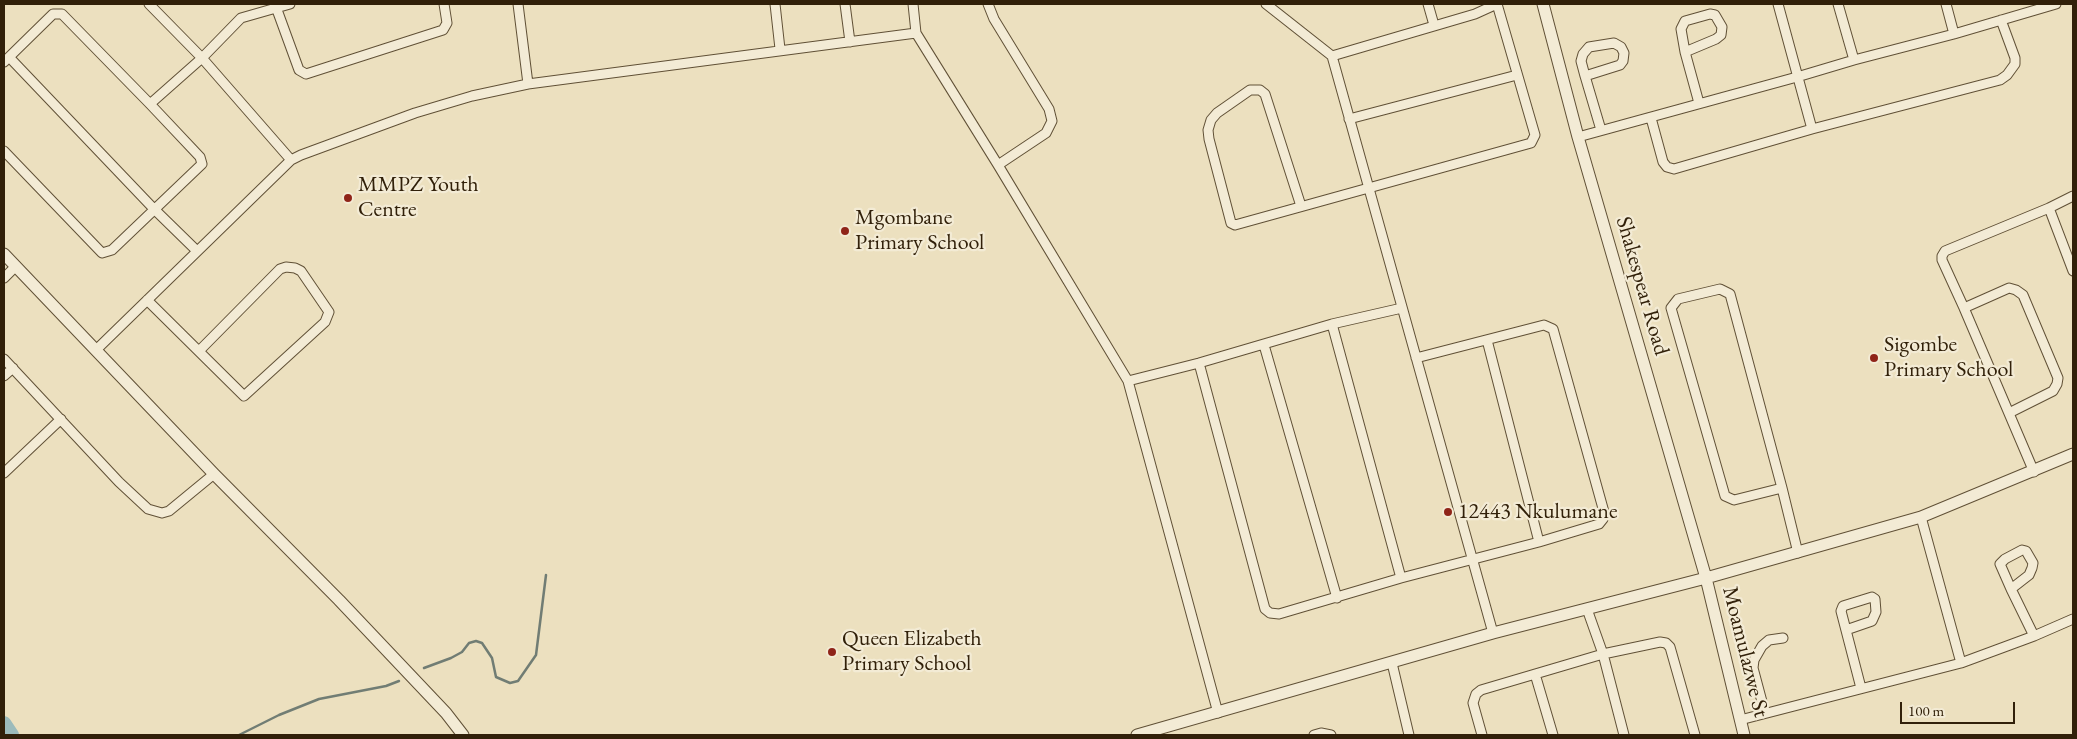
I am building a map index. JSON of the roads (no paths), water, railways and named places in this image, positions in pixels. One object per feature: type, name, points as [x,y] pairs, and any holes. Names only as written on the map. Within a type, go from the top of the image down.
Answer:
[{"type":"street","points":[[149,4],[202,58],[292,160]]},
{"type":"street","points":[[156,11],[165,4]]},
{"type":"street","points":[[150,104],[202,58],[241,18],[290,4]]},
{"type":"street","points":[[276,8],[299,70],[306,74],[443,30],[447,23],[444,4]]},
{"type":"street","points":[[518,4],[528,84]]},
{"type":"street","points":[[775,4],[780,50]]},
{"type":"street","points":[[845,4],[850,42]]},
{"type":"street","points":[[913,4],[916,33],[1128,381],[1218,713]]},
{"type":"street","points":[[988,4],[994,19],[1049,109],[1052,121],[1046,133],[998,165]]},
{"type":"street","points":[[1266,4],[1332,56],[1493,633]]},
{"type":"street","points":[[1428,4],[1434,25]]},
{"type":"street","points":[[1301,206],[1265,94],[1260,90],[1250,90],[1217,113],[1211,120],[1208,130],[1231,223],[1237,225],[1531,143],[1535,135],[1497,4],[1475,14],[1332,56]]},
{"type":"street","name":"Shakespear Road","points":[[1543,4],[1578,137],[1706,578]]},
{"type":"street","points":[[1778,4],[1812,129]]},
{"type":"street","points":[[1946,4],[1954,34]]},
{"type":"street","points":[[1578,137],[1797,78],[1854,60],[1954,34],[2055,4]]},
{"type":"street","points":[[1842,5],[1854,60]]},
{"type":"street","points":[[4,151],[102,253],[112,250],[153,208],[200,167],[202,162],[150,104],[62,14],[53,14],[6,59],[153,208],[197,251]]},
{"type":"street","points":[[1685,52],[1721,35],[1722,27],[1715,15],[1710,14],[1685,21],[1681,29],[1685,52],[1699,104]]},
{"type":"street","points":[[1650,118],[1662,162],[1666,167],[1674,169],[1812,129],[2000,80],[2007,75],[2015,64],[2015,58],[2001,20]]},
{"type":"street","points":[[96,350],[292,160],[415,113],[472,96],[528,84],[916,33]]},
{"type":"street","points":[[1585,76],[1620,65],[1624,54],[1621,47],[1614,43],[1589,47],[1583,54],[1581,61],[1585,76],[1601,130]]},
{"type":"street","points":[[1349,119],[1517,75]]},
{"type":"street","points":[[2034,472],[1942,260],[1945,252],[2073,196]]},
{"type":"street","points":[[2049,208],[2071,259],[2073,271]]},
{"type":"street","points":[[4,254],[214,474],[339,600],[446,713],[463,735]]},
{"type":"street","points":[[4,278],[16,266]]},
{"type":"street","points":[[147,300],[244,396],[325,322],[329,312],[301,272],[292,266],[286,266],[280,269],[199,351]]},
{"type":"street","points":[[1964,308],[2009,288],[2023,295],[2058,378],[2053,391],[2009,413]]},
{"type":"street","points":[[1782,488],[1734,500],[1724,496],[1671,308],[1678,298],[1720,289],[1730,294],[1782,488],[1798,552]]},
{"type":"street","points":[[1128,381],[1264,345],[1332,324],[1402,308]]},
{"type":"street","points":[[1332,324],[1401,578]]},
{"type":"street","points":[[1199,363],[1265,609],[1270,613],[1278,614],[1401,578],[1539,542],[1599,524],[1603,519],[1604,512],[1553,329],[1544,325],[1416,358]]},
{"type":"street","points":[[1487,340],[1539,542]]},
{"type":"street","points":[[1264,345],[1337,598]]},
{"type":"street","points":[[4,358],[119,482],[148,509],[154,512],[169,511],[214,474]]},
{"type":"street","points":[[4,376],[12,368]]},
{"type":"street","points":[[4,473],[61,419]]},
{"type":"street","points":[[1138,735],[1493,633],[1706,578],[1921,516],[2034,472],[2073,454]]},
{"type":"street","points":[[1921,516],[1961,663]]},
{"type":"street","name":"Moamulazwe St","points":[[1706,578],[1744,735]]},
{"type":"street","points":[[2011,589],[2034,636]]},
{"type":"street","points":[[1846,630],[1872,621],[1876,612],[1875,599],[1872,597],[1844,606],[1840,611],[1861,688]]},
{"type":"street","points":[[1588,609],[1603,654],[1624,735]]},
{"type":"street","points":[[1740,720],[1961,663],[2034,636],[2073,619]]},
{"type":"street","points":[[1765,713],[1753,668],[1754,660],[1762,646],[1769,640],[1783,638]]},
{"type":"street","points":[[1482,735],[1473,703],[1476,694],[1481,690],[1603,654],[1660,642],[1666,643],[1670,647],[1695,735]]},
{"type":"street","points":[[1392,663],[1409,735]]},
{"type":"street","points":[[1536,674],[1553,735]]},
{"type":"street","points":[[1314,735],[1321,733],[1331,735]]},
{"type":"waterway","points":[[424,668],[451,658],[462,652],[469,643],[476,641],[482,643],[492,658],[496,677],[510,683],[518,681],[536,655],[546,575]]},
{"type":"waterway","points":[[239,735],[279,715],[319,699],[386,686],[399,681]]},
{"type":"waterway","points":[[4,723],[12,735]]},
{"type":"place","name":"MMPZ Youth Centre","points":[[348,198]]},
{"type":"place","name":"Mgombane Primary School","points":[[845,231]]},
{"type":"place","name":"Sigombe Primary School","points":[[1874,358]]},
{"type":"place","name":"12443 Nkulumane","points":[[1448,512]]},
{"type":"place","name":"Queen Elizabeth Primary School","points":[[832,652]]}]
